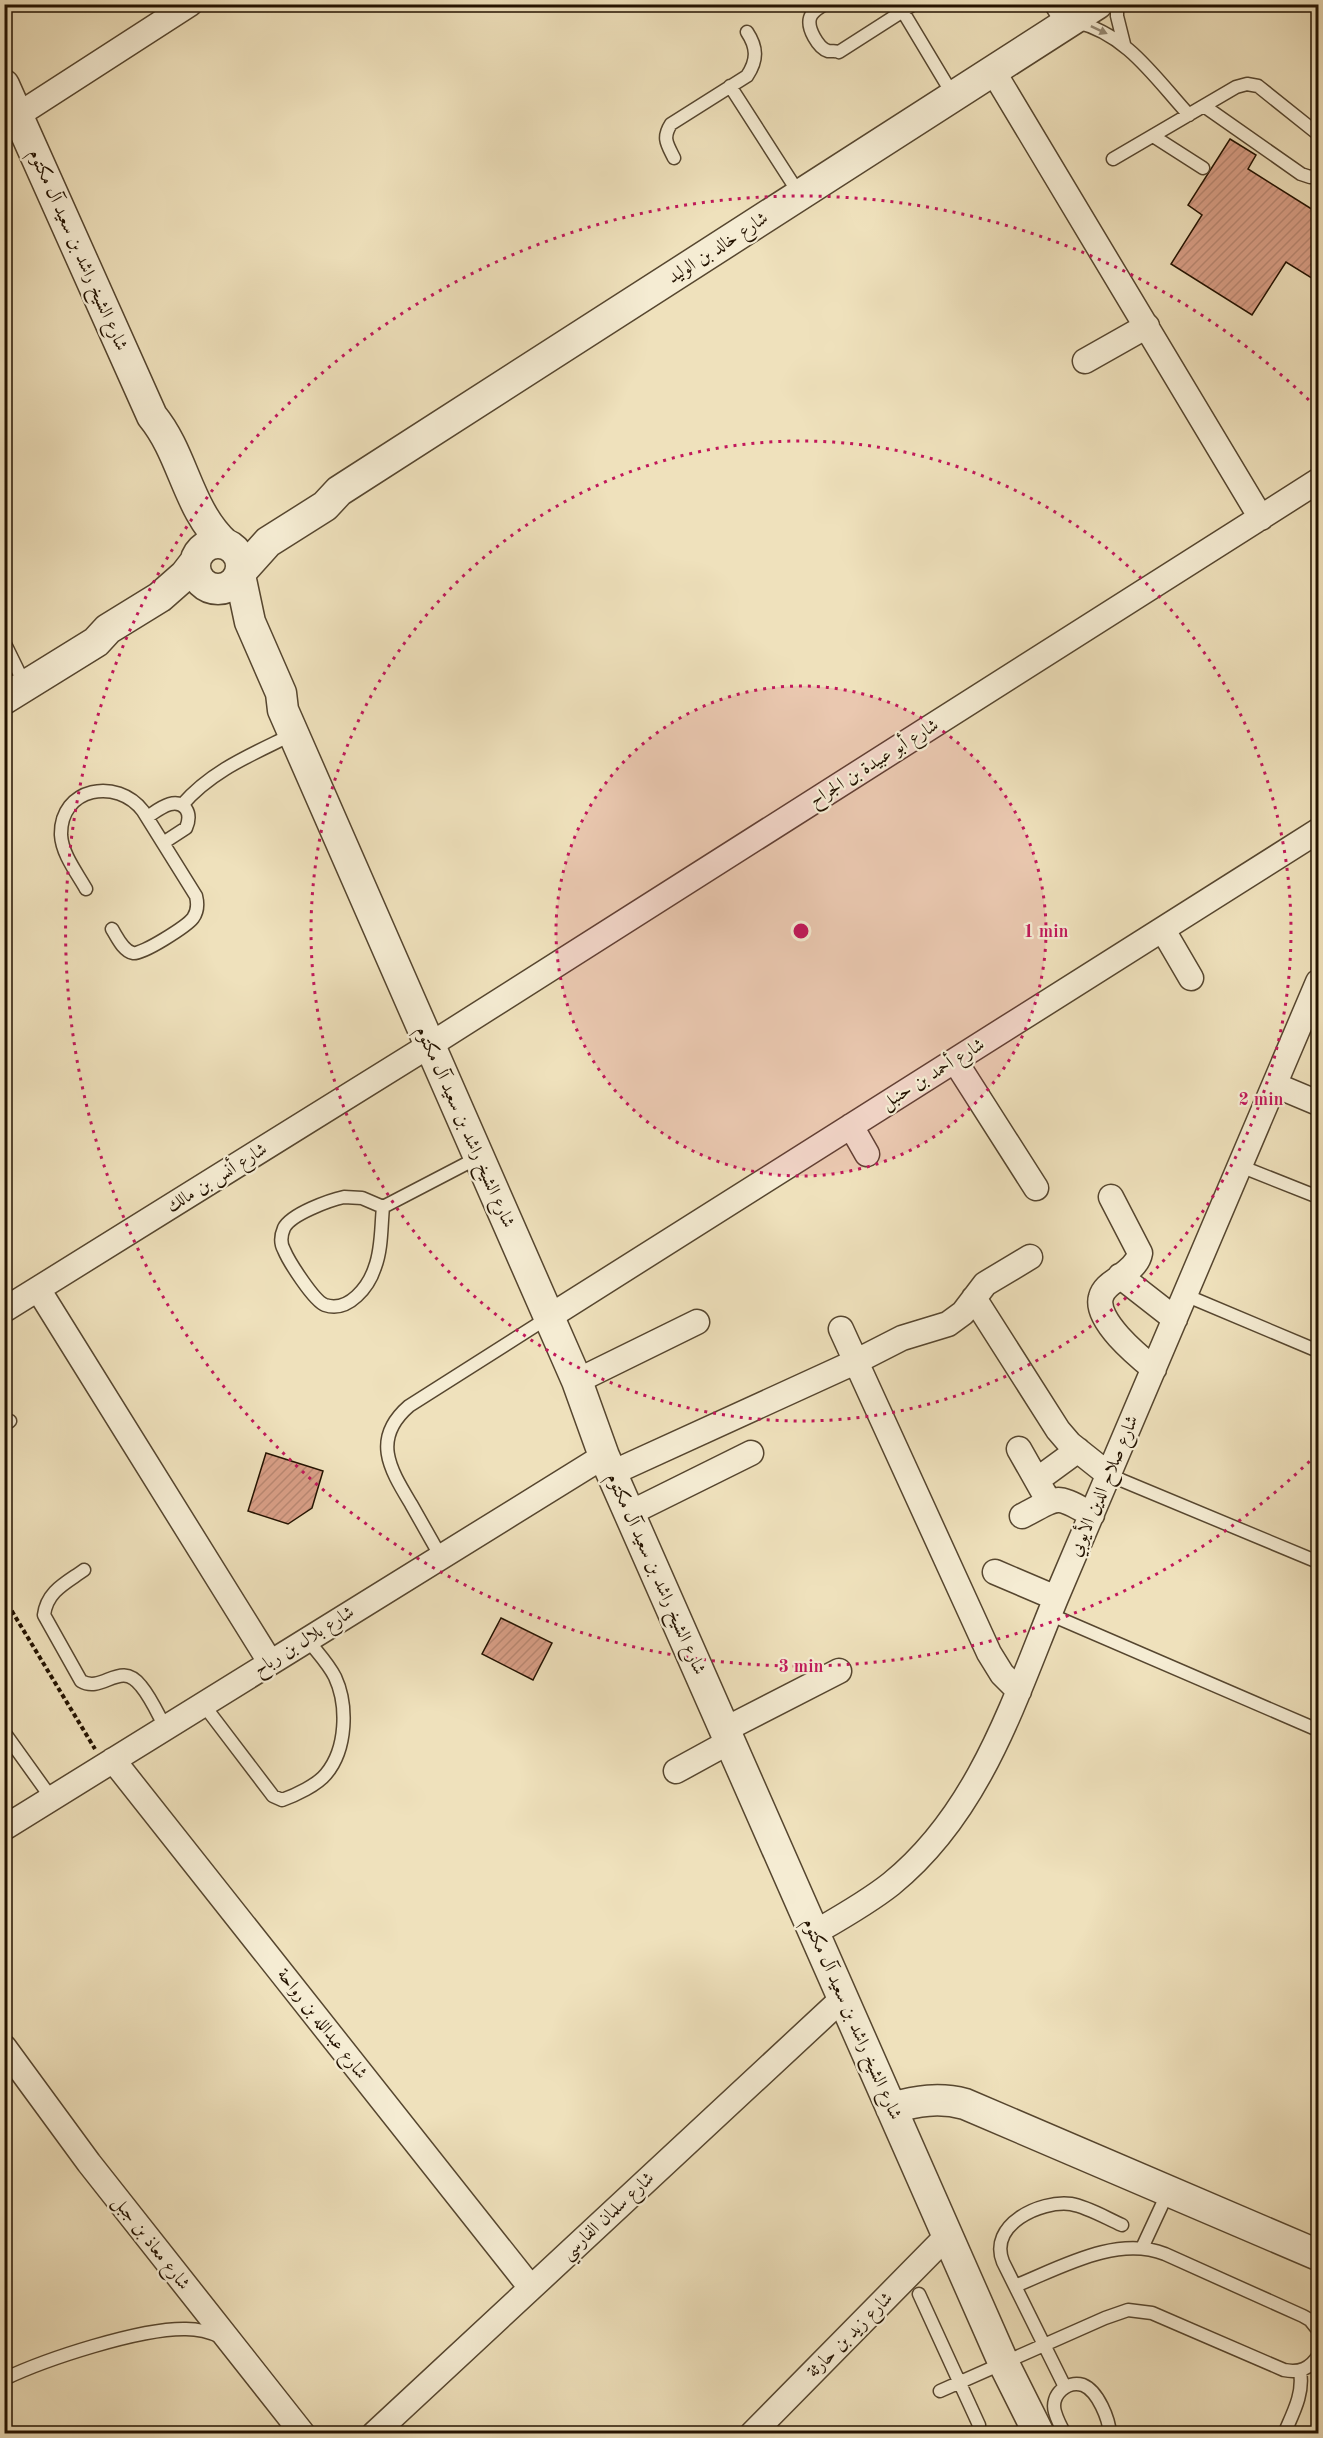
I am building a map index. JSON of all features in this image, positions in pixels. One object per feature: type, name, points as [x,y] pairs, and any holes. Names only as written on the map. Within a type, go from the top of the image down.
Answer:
[{"type":"street","points":[[8,95],[190,4]]},
{"type":"street","name":"شارع خالد بن الوليد","points":[[240,573],[268,542],[325,506],[339,491],[993,71],[1062,17],[1097,4]]},
{"type":"street","points":[[993,71],[1261,518]]},
{"type":"street","name":"شارع الشيخ راشد بن سعيد آل مكتوم","points":[[8,95],[152,416],[168,440],[202,518],[226,544]]},
{"type":"street","points":[[1085,361],[1147,326]]},
{"type":"street","name":"شارع الشيخ راشد بن سعيد آل مكتوم","points":[[152,416],[156,439],[187,513],[202,574],[237,623],[271,697],[288,722]]},
{"type":"street","name":"شارع أبو عبيدة بن الجراح","points":[[430,1045],[1318,481]]},
{"type":"street","name":"شارع خالد بن الوليد","points":[[226,544],[262,531],[318,495],[339,491]]},
{"type":"street","points":[[226,544],[237,553],[240,559],[240,573],[227,587],[202,574],[208,545],[226,544]]},
{"type":"street","name":"شارع الشيخ راشد بن سعيد آل مكتوم","points":[[240,573],[250,622],[281,693],[288,722],[577,1381],[608,1464],[727,1736],[1004,2364],[1039,2433]]},
{"type":"street","points":[[15,692],[96,642],[108,628],[173,587],[202,574]]},
{"type":"street","name":"شارع أحمد بن حنبل","points":[[549,1317],[1163,930],[1314,839]]},
{"type":"street","points":[[1163,930],[1191,978]]},
{"type":"street","name":"شارع صلاح الدين الأيوبي","points":[[814,1933],[846,1915],[891,1883],[931,1845],[969,1794],[1019,1691],[1318,982]]},
{"type":"street","name":"شارع أنس بن مالك","points":[[4,1310],[430,1045]]},
{"type":"street","points":[[955,1061],[1036,1188]]},
{"type":"street","points":[[1275,1085],[1318,1103]]},
{"type":"street","points":[[850,1126],[867,1154]]},
{"type":"street","points":[[1111,1197],[1140,1252],[1137,1262],[1102,1294],[1101,1310],[1128,1346],[1154,1369]]},
{"type":"street","name":"شارع بلال بن رباح","points":[[4,1828],[441,1557],[608,1464],[855,1362],[902,1338],[948,1324],[963,1313],[985,1284],[1030,1257]]},
{"type":"street","points":[[1120,1276],[1175,1319]]},
{"type":"street","points":[[38,1289],[270,1662]]},
{"type":"street","points":[[974,1298],[1059,1430],[1078,1450],[1109,1475]]},
{"type":"street","points":[[577,1381],[697,1322]]},
{"type":"street","points":[[840,1329],[989,1653],[1002,1674],[1019,1691]]},
{"type":"street","points":[[1019,1449],[1049,1502]]},
{"type":"street","points":[[1037,1480],[1078,1450]]},
{"type":"street","points":[[630,1513],[751,1452]]},
{"type":"street","points":[[1022,1516],[1049,1502],[1062,1499],[1092,1515]]},
{"type":"street","points":[[995,1572],[1053,1606]]},
{"type":"street","points":[[675,1771],[727,1736],[839,1671]]},
{"type":"street","name":"شارع عبدالله بن رواحة","points":[[109,1762],[531,2288]]},
{"type":"street","name":"شارع سلمان الفارسي","points":[[374,2433],[843,1998]]},
{"type":"street","name":"شارع معاذ بن جبل","points":[[4,2047],[89,2163],[303,2433]]},
{"type":"street","points":[[891,2108],[940,2099],[965,2104],[1318,2255]]},
{"type":"street","name":"شارع زيد بن حارثة","points":[[752,2433],[947,2236]]},
{"type":"lane","points":[[825,4],[815,10],[810,18],[810,27],[821,47],[839,52],[901,8],[914,4]]},
{"type":"lane","points":[[1117,4],[1117,16],[1124,44]]},
{"type":"lane","points":[[901,8],[954,96]]},
{"type":"lane","points":[[1062,17],[1098,29],[1124,44],[1189,115]]},
{"type":"lane","points":[[674,158],[664,141],[665,132],[671,124],[747,76],[753,67],[756,54],[754,43],[747,32]]},
{"type":"lane","points":[[1113,159],[1242,85],[1253,84],[1263,88],[1318,134]]},
{"type":"lane","points":[[730,86],[800,195]]},
{"type":"lane","points":[[1204,106],[1301,174],[1310,177],[1318,175]]},
{"type":"lane","points":[[1153,136],[1203,168]]},
{"type":"lane","points":[[4,642],[15,692]]},
{"type":"lane","points":[[182,806],[202,784],[288,722]]},
{"type":"lane","points":[[86,889],[62,845],[62,823],[72,804],[90,793],[110,790],[129,797],[137,803],[196,896],[197,909],[190,921],[146,950],[137,953],[127,950],[112,929]]},
{"type":"lane","points":[[147,817],[169,804],[182,806],[189,816],[186,828],[163,843]]},
{"type":"lane","points":[[383,1207],[479,1157]]},
{"type":"lane","points":[[1240,1166],[1318,1197]]},
{"type":"lane","points":[[362,1198],[383,1207],[376,1264],[370,1281],[347,1304],[324,1305],[316,1299],[283,1250],[281,1239],[285,1227],[290,1221],[330,1200],[362,1198]]},
{"type":"lane","points":[[1185,1295],[1318,1351]]},
{"type":"lane","points":[[441,1557],[392,1472],[387,1445],[392,1427],[409,1406],[549,1317]]},
{"type":"lane","points":[[1109,1475],[1318,1562]]},
{"type":"lane","points":[[84,1570],[54,1590],[46,1604],[44,1615],[81,1681],[89,1686],[97,1685],[109,1677],[120,1675],[131,1678],[140,1685],[165,1727]]},
{"type":"lane","points":[[1053,1606],[1318,1730]]},
{"type":"lane","points":[[202,1704],[273,1796],[282,1800],[293,1796],[325,1776],[334,1761],[340,1741],[344,1709],[334,1677],[307,1639]]},
{"type":"lane","points":[[4,1732],[52,1799]]},
{"type":"lane","points":[[1142,2248],[1168,2191]]},
{"type":"lane","points":[[1065,2387],[1001,2257],[1000,2244],[1004,2232],[1018,2220],[1039,2208],[1062,2204],[1078,2206],[1122,2225]]},
{"type":"lane","points":[[1014,2286],[1107,2251],[1130,2247],[1142,2248],[1165,2254],[1303,2316],[1310,2320],[1318,2330]]},
{"type":"lane","points":[[919,2294],[979,2425]]},
{"type":"lane","points":[[940,2391],[1112,2315],[1136,2310],[1160,2316],[1284,2370],[1300,2371],[1308,2368],[1318,2356]]},
{"type":"lane","points":[[4,2379],[29,2368],[87,2349],[164,2330],[209,2331],[228,2340]]},
{"type":"lane","points":[[1284,2433],[1299,2399],[1302,2385],[1300,2371]]},
{"type":"lane","points":[[1065,2433],[1054,2405],[1056,2398],[1065,2387],[1071,2385],[1083,2385],[1094,2393],[1110,2433]]},
{"type":"path","points":[[4,1598],[109,1762]]},
{"type":"building","points":[[1230,139],[1256,155],[1248,169],[1318,213],[1318,282],[1286,262],[1252,315],[1171,264],[1202,215],[1188,205]]},
{"type":"building","points":[[266,1453],[323,1471],[312,1508],[288,1524],[248,1511]]},
{"type":"building","points":[[501,1618],[552,1643],[533,1680],[482,1654]]}]
